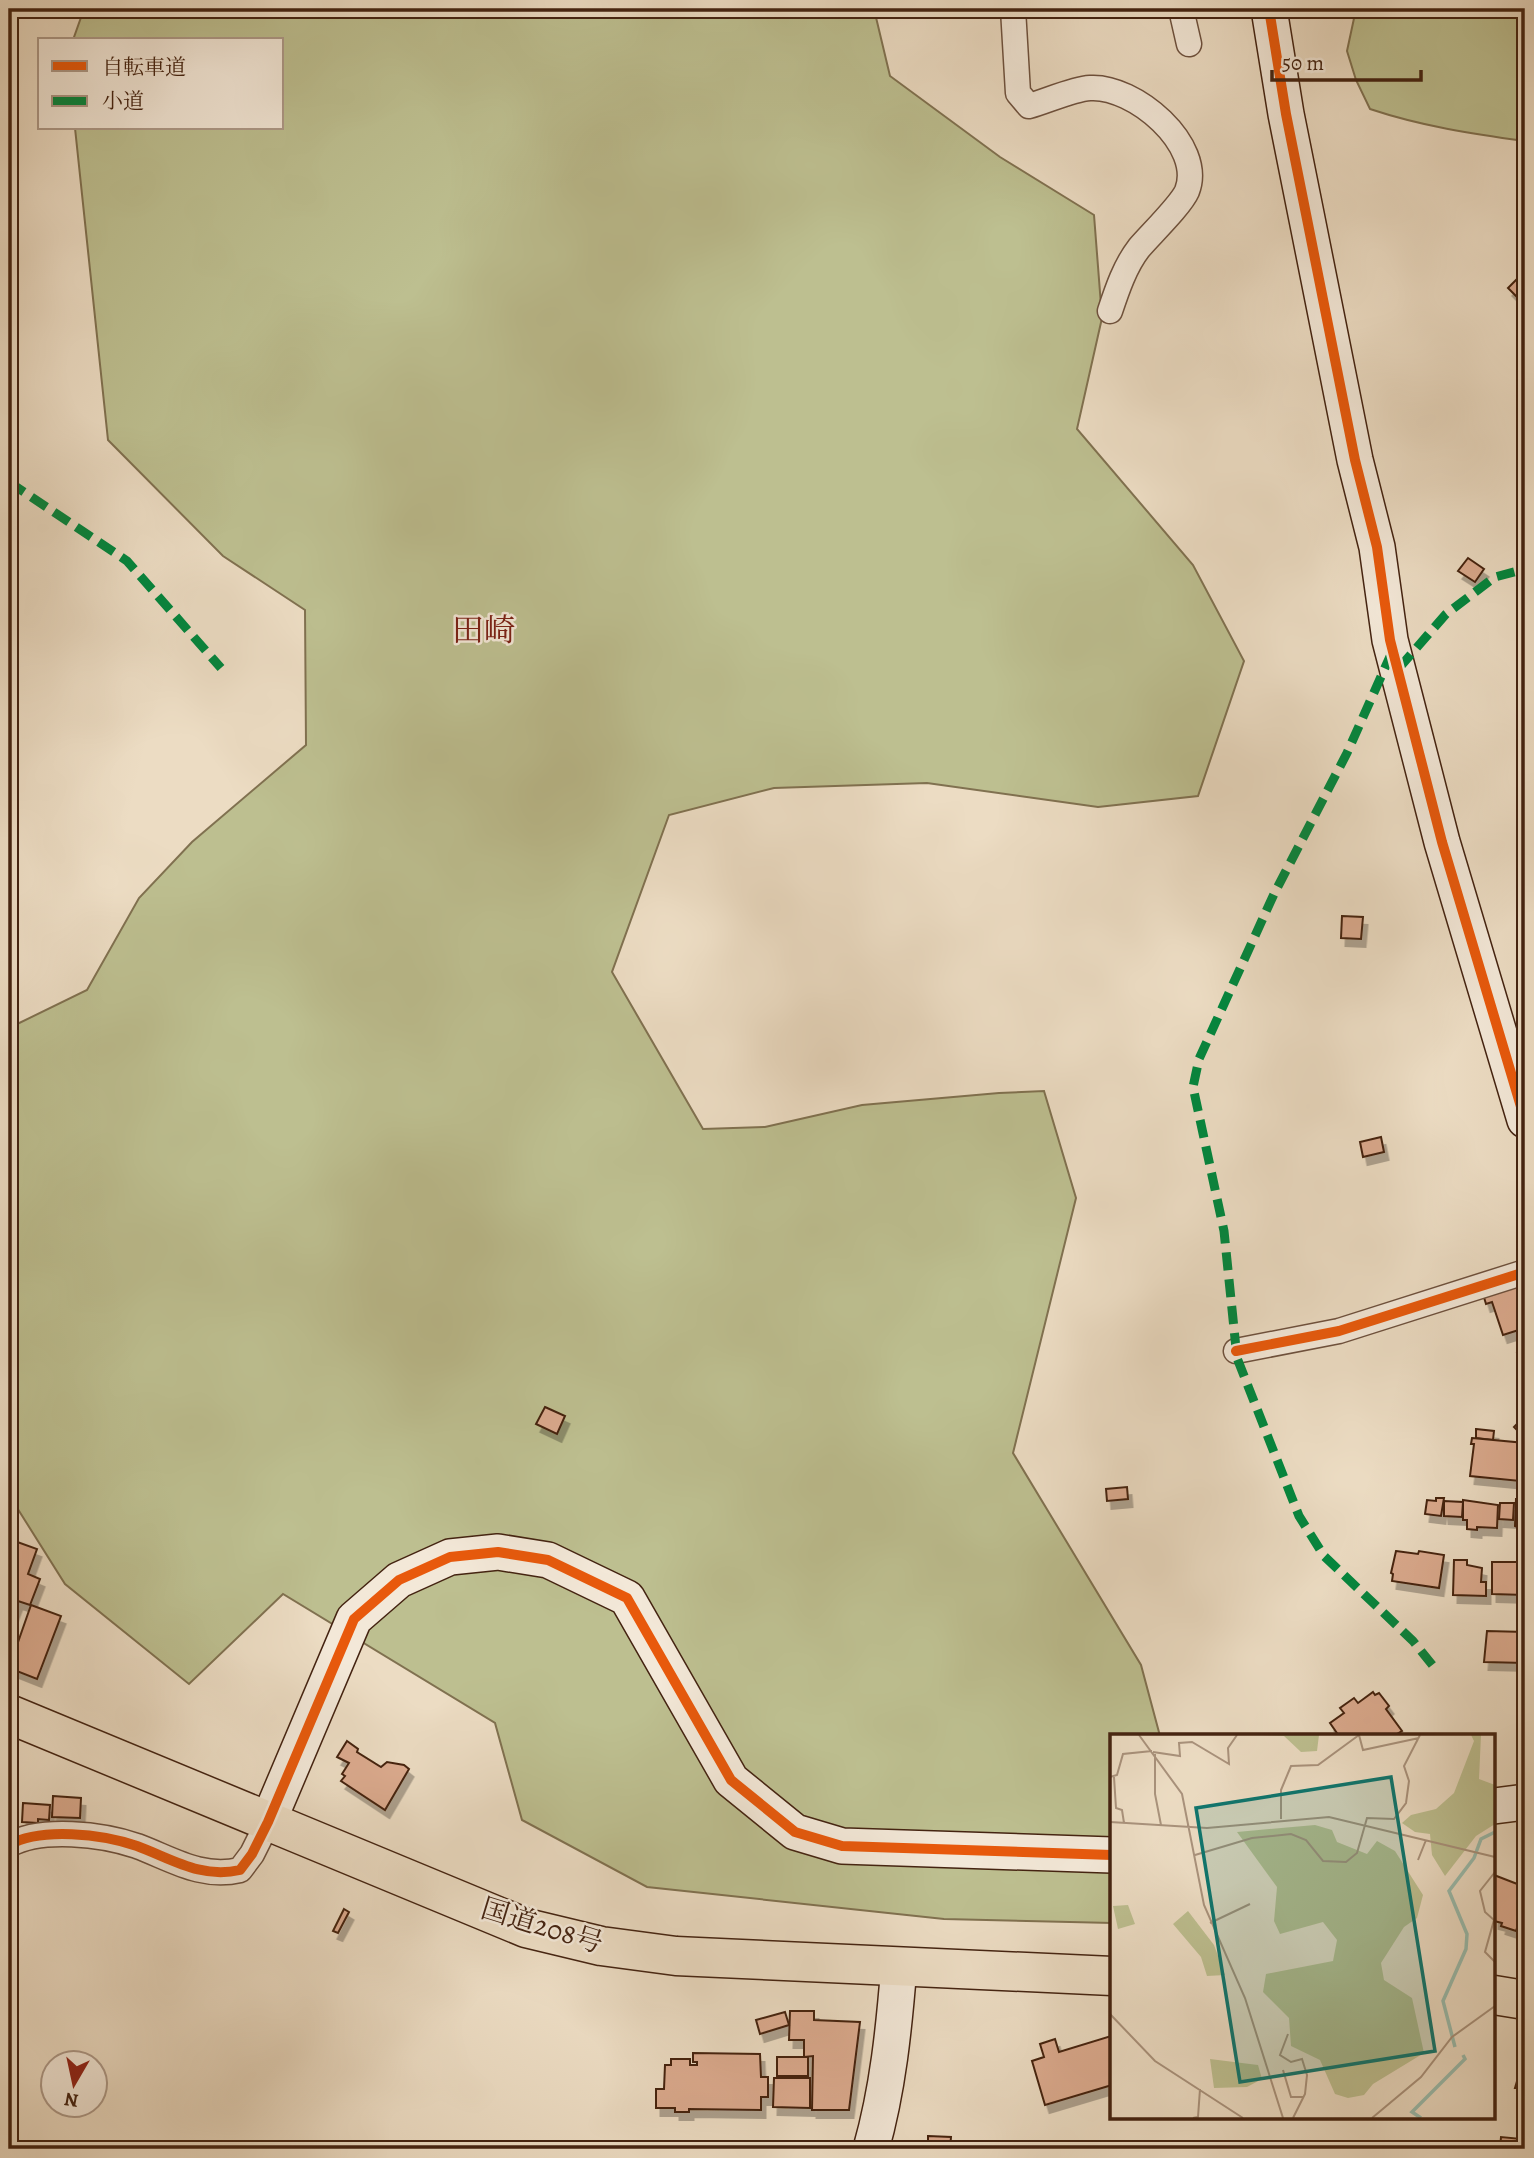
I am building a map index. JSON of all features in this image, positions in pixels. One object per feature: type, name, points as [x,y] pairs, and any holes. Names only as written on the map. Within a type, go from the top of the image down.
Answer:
[{"type":"highway","name":"国道208号","points":[[9,1714],[526,1928],[601,1947],[676,1956],[1110,1976]]},
{"type":"highway","points":[[1496,1995],[1525,2000]]},
{"type":"street","points":[[1013,9],[1018,93],[1029,106],[1090,88],[1117,91],[1148,107],[1176,139],[1190,161],[1186,191],[1136,251],[1110,311]]},
{"type":"street","points":[[1181,9],[1189,44]]},
{"type":"street","points":[[1269,9],[1296,167],[1355,460],[1377,548],[1390,640],[1441,842],[1525,1120]]},
{"type":"street","points":[[1236,1352],[1339,1331],[1525,1272]]},
{"type":"street","points":[[9,1845],[31,1835],[65,1834],[135,1845],[186,1868],[228,1873],[240,1870],[252,1854],[268,1822],[354,1619],[399,1580],[450,1557],[498,1552],[548,1560],[627,1598],[731,1780],[795,1832],[842,1846],[1110,1855]]},
{"type":"street","points":[[1496,1806],[1525,1802]]},
{"type":"street","points":[[871,2149],[881,2114],[893,2039],[899,1966]]},
{"type":"green space","points":[[84,9],[874,9],[890,76],[1000,157],[1094,215],[1102,318],[1077,429],[1193,565],[1244,661],[1198,796],[1098,807],[927,783],[774,788],[669,815],[612,972],[703,1129],[765,1127],[862,1105],[1044,1091],[1076,1198],[1013,1453],[1141,1665],[1159,1734],[1110,1734],[1110,1923],[944,1919],[647,1887],[522,1820],[495,1723],[283,1594],[189,1684],[65,1584],[9,1495],[9,1028],[87,990],[139,898],[192,842],[306,745],[305,610],[223,556],[108,440],[75,130],[284,130],[284,38],[74,38]]},
{"type":"green space","points":[[1356,9],[1525,9],[1525,141],[1447,129],[1370,109],[1356,80],[1347,51]]},
{"type":"building","points":[[1525,271],[1525,305],[1508,288]]},
{"type":"building","points":[[1468,558],[1484,569],[1475,582],[1458,571]]},
{"type":"building","points":[[1342,916],[1363,917],[1361,939],[1341,938]]},
{"type":"building","points":[[1381,1137],[1384,1152],[1363,1157],[1360,1142]]},
{"type":"building","points":[[1522,1283],[1525,1292],[1525,1328],[1503,1335],[1492,1302],[1486,1304],[1483,1294]]},
{"type":"building","points":[[1525,1351],[1525,1372],[1521,1373],[1517,1353]]},
{"type":"building","points":[[545,1407],[565,1416],[557,1434],[536,1424]]},
{"type":"building","points":[[1525,1416],[1525,1438],[1514,1427]]},
{"type":"building","points":[[1476,1429],[1494,1431],[1493,1440],[1476,1438]]},
{"type":"building","points":[[1472,1438],[1525,1443],[1520,1481],[1470,1476],[1474,1444],[1471,1444]]},
{"type":"building","points":[[1127,1487],[1128,1499],[1107,1501],[1106,1489]]},
{"type":"building","points":[[1436,1498],[1444,1498],[1441,1516],[1425,1514],[1427,1500],[1436,1501]]},
{"type":"building","points":[[1516,1499],[1525,1499],[1525,1530],[1515,1526]]},
{"type":"building","points":[[1463,1500],[1498,1505],[1497,1528],[1467,1529],[1467,1520],[1463,1520]]},
{"type":"building","points":[[1444,1501],[1463,1502],[1462,1517],[1444,1516]]},
{"type":"building","points":[[1500,1503],[1514,1503],[1513,1520],[1499,1519]]},
{"type":"building","points":[[9,1539],[37,1549],[28,1574],[40,1579],[30,1605],[18,1601],[13,1614],[9,1612]]},
{"type":"building","points":[[1396,1551],[1444,1555],[1439,1588],[1392,1581]]},
{"type":"building","points":[[1454,1560],[1467,1560],[1467,1565],[1482,1568],[1481,1582],[1486,1582],[1486,1596],[1453,1595]]},
{"type":"building","points":[[1525,1560],[1525,1595],[1492,1594],[1492,1562]]},
{"type":"building","points":[[31,1605],[61,1616],[37,1679],[9,1668]]},
{"type":"building","points":[[1487,1631],[1525,1632],[1525,1663],[1484,1662]]},
{"type":"building","points":[[1373,1692],[1375,1695],[1379,1693],[1389,1706],[1386,1709],[1402,1731],[1397,1734],[1338,1734],[1330,1723],[1344,1713],[1340,1708],[1354,1698],[1358,1703]]},
{"type":"building","points":[[347,1741],[358,1749],[357,1752],[381,1767],[387,1762],[404,1765],[409,1769],[385,1810],[341,1781],[349,1763],[337,1757]]},
{"type":"building","points":[[53,1796],[81,1798],[80,1818],[52,1817]]},
{"type":"building","points":[[23,1803],[50,1805],[49,1820],[38,1819],[38,1823],[22,1822]]},
{"type":"building","points":[[1496,1876],[1525,1887],[1525,1926],[1518,1925],[1516,1931],[1501,1926],[1502,1923],[1496,1922]]},
{"type":"building","points":[[344,1909],[349,1912],[338,1933],[333,1931]]},
{"type":"building","points":[[790,2011],[814,2011],[814,2020],[860,2022],[849,2110],[812,2110],[813,2056],[804,2057],[804,2040],[789,2040]]},
{"type":"building","points":[[785,2012],[789,2025],[760,2034],[756,2020]]},
{"type":"building","points":[[1110,2036],[1110,2086],[1045,2105],[1032,2061],[1044,2057],[1040,2044],[1055,2039],[1059,2052]]},
{"type":"building","points":[[693,2053],[760,2054],[761,2077],[768,2077],[768,2097],[761,2097],[761,2110],[689,2109],[689,2112],[675,2112],[675,2108],[656,2108],[656,2089],[664,2089],[665,2065],[671,2065],[671,2059],[690,2059],[690,2065],[697,2065],[697,2062],[693,2062]]},
{"type":"building","points":[[777,2057],[808,2057],[808,2076],[777,2076]]},
{"type":"building","points":[[1520,2071],[1525,2071],[1525,2099],[1518,2098],[1518,2088],[1515,2088]]},
{"type":"building","points":[[774,2078],[810,2078],[810,2108],[773,2107]]},
{"type":"building","points":[[928,2136],[951,2137],[950,2149],[928,2149]]},
{"type":"building","points":[[1521,2136],[1525,2136],[1525,2149],[1500,2149],[1501,2137],[1521,2139]]},
{"type":"marked path","points":[[9,482],[127,561],[221,668]]},
{"type":"marked path","points":[[1399,668],[1446,614],[1495,577],[1525,569]]},
{"type":"marked path","points":[[1392,652],[1347,753],[1274,894],[1199,1059],[1193,1087],[1224,1231],[1237,1358],[1299,1516],[1324,1556],[1413,1641],[1438,1672]]},
{"type":"cycle path","points":[[1269,9],[1286,114],[1355,460],[1377,547],[1390,640],[1442,842],[1525,1120]]},
{"type":"cycle path","points":[[1236,1351],[1339,1331],[1525,1272]]},
{"type":"cycle path","points":[[9,1845],[38,1836],[72,1834],[123,1842],[200,1870],[240,1870],[252,1854],[268,1822],[354,1619],[399,1580],[450,1557],[498,1552],[548,1560],[627,1598],[731,1780],[795,1832],[842,1846],[1110,1855]]},
{"type":"district","name":"田崎","points":[[484,630]]}]
